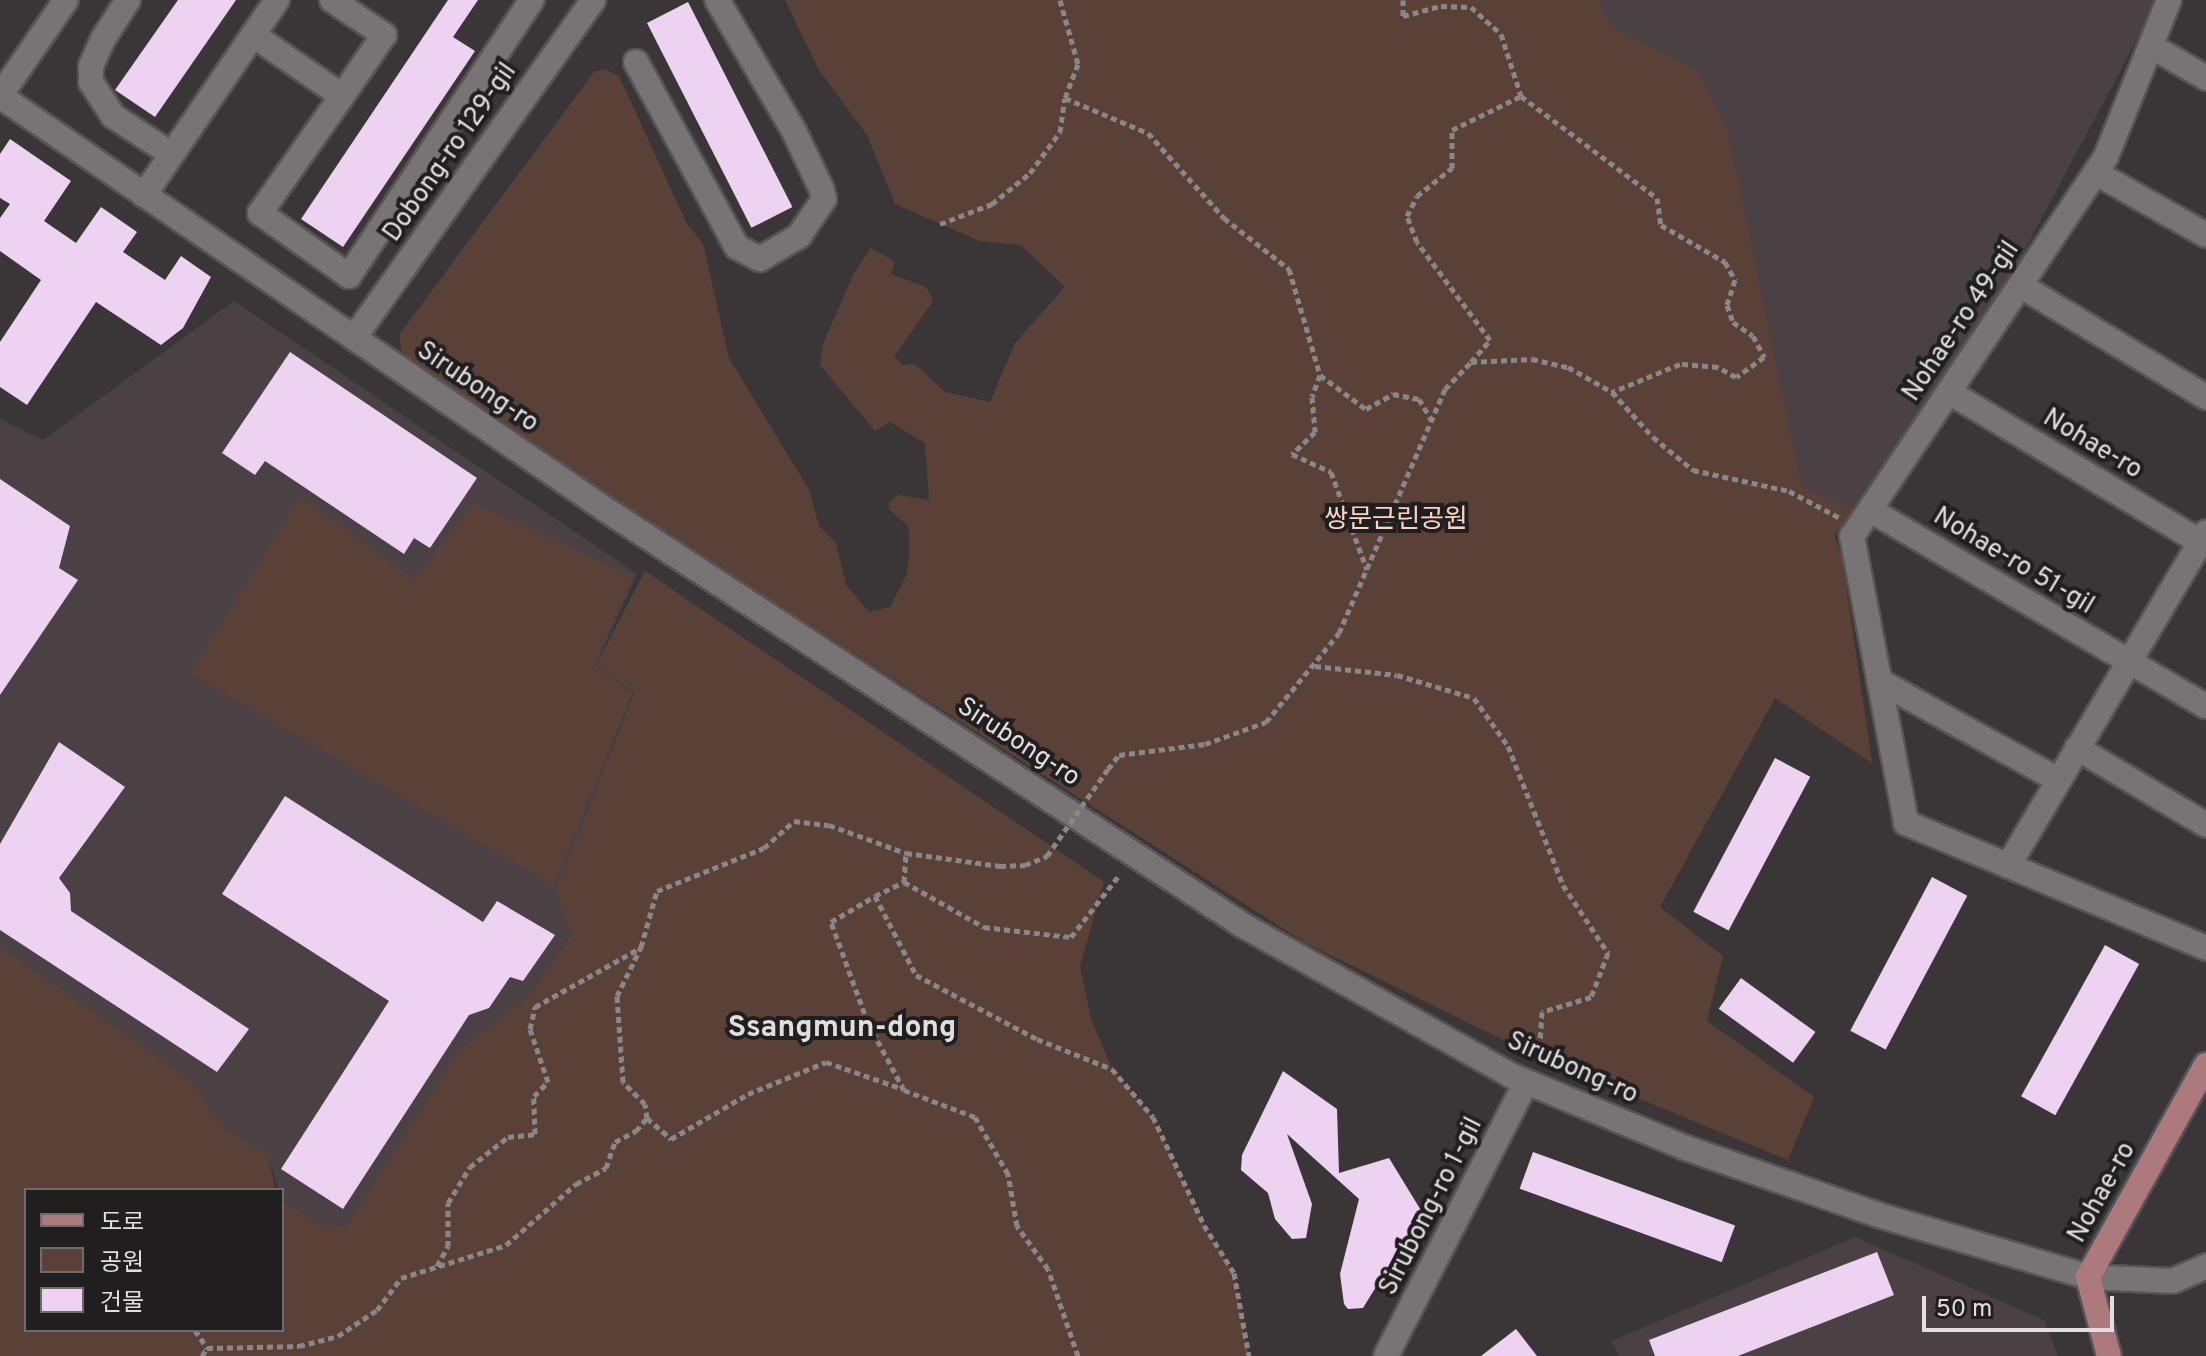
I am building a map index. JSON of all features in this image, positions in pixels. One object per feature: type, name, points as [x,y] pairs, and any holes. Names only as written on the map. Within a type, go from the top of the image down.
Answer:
[{"type":"main road","name":"Nohae-ro","points":[[2109,1356],[2088,1277],[2206,1065]]},
{"type":"street","name":"Sirubong-ro","points":[[66,0],[0,96],[608,511],[1137,853],[1244,926],[1526,1083],[1686,1148],[1878,1215],[2088,1277],[2173,1281],[2206,1266]]},
{"type":"street","points":[[128,0],[103,39],[91,66],[91,82],[104,109],[171,154]]},
{"type":"street","points":[[144,195],[277,0]]},
{"type":"street","points":[[332,0],[384,35],[260,213],[349,276],[532,0]]},
{"type":"street","name":"Dobong-ro 129-gil","points":[[354,338],[593,0]]},
{"type":"street","points":[[636,62],[737,247],[760,259],[799,236],[824,199],[822,190],[794,131],[717,0]]},
{"type":"street","name":"Nohae-ro 49-gil","points":[[1864,519],[2096,173],[2169,0]]},
{"type":"street","points":[[253,35],[342,96]]},
{"type":"street","points":[[2151,46],[2206,78]]},
{"type":"street","points":[[2096,173],[2206,235]]},
{"type":"street","points":[[2021,286],[2206,397]]},
{"type":"street","name":"Nohae-ro","points":[[1949,392],[2204,540]]},
{"type":"street","points":[[1864,519],[1852,536],[1906,823],[2206,948]]},
{"type":"street","name":"Nohae-ro 51-gil","points":[[1864,519],[2206,706]]},
{"type":"street","points":[[2008,866],[2128,661],[2204,540]]},
{"type":"street","points":[[1879,681],[2058,780]]},
{"type":"street","points":[[2077,748],[2206,825]]},
{"type":"street","name":"Sirubong-ro 1-gil","points":[[1386,1356],[1526,1083]]},
{"type":"path","points":[[940,224],[992,204],[1030,173],[1060,132],[1065,98],[1078,64],[1060,0]]},
{"type":"path","points":[[1403,0],[1403,16],[1441,6],[1471,7],[1501,34],[1521,96],[1657,198],[1661,225],[1725,262],[1735,280],[1727,305],[1733,322],[1753,336],[1764,357],[1736,377],[1718,367],[1680,364],[1612,392]]},
{"type":"path","points":[[1078,1356],[1048,1269],[1017,1226],[1008,1174],[975,1117],[826,1062],[748,1094],[671,1139],[647,1118],[645,1104],[623,1082],[617,996],[641,947],[657,891],[764,848],[794,821],[829,825],[906,853],[1000,866],[1025,865],[1047,856],[1119,755],[1205,744],[1266,722],[1339,633],[1445,389],[1490,340],[1417,242],[1407,216],[1417,196],[1452,168],[1452,130],[1521,96]]},
{"type":"path","points":[[1065,98],[1148,133],[1224,218],[1289,269],[1320,375],[1312,397],[1315,432],[1292,454],[1331,472],[1367,570]]},
{"type":"path","points":[[1471,362],[1532,359],[1568,367],[1612,392],[1653,437],[1693,470],[1789,491],[1864,519]]},
{"type":"path","points":[[1320,375],[1366,409],[1393,394],[1419,399],[1431,419]]},
{"type":"path","points":[[1315,666],[1397,675],[1474,698],[1508,746],[1563,885],[1608,953],[1591,997],[1542,1012],[1539,1057]]},
{"type":"path","points":[[904,882],[906,853]]},
{"type":"path","points":[[904,882],[984,927],[1071,937],[1137,853]]},
{"type":"path","points":[[904,882],[831,922],[868,1023],[904,1090]]},
{"type":"path","points":[[875,896],[916,975],[1037,1039],[1112,1069],[1153,1117],[1204,1225],[1234,1273],[1249,1356]]},
{"type":"path","points":[[437,1266],[448,1246],[448,1203],[470,1167],[508,1137],[535,1134],[534,1096],[548,1082],[530,1029],[535,1007],[641,947]]},
{"type":"path","points":[[207,1348],[299,1346],[338,1336],[377,1310],[401,1278],[506,1245],[576,1184],[606,1168],[615,1142],[636,1131],[647,1118]]},
{"type":"path","points":[[196,1332],[207,1348]]},
{"type":"path","points":[[202,1356],[207,1348]]},
{"type":"shaded area","points":[[1598,0],[2158,0],[1998,300],[1854,510],[1801,487],[1727,128],[1696,69],[1610,26]]},
{"type":"shaded area","points":[[234,301],[637,574],[596,665],[633,693],[555,891],[571,933],[528,997],[460,1051],[346,1226],[316,1224],[284,1200],[284,1188],[278,1188],[267,1154],[221,1126],[193,1082],[0,946],[0,419],[43,440]]},
{"type":"shaded area","points":[[1855,1237],[2044,1320],[2058,1356],[1619,1356],[1612,1341]]},
{"type":"green space","name":"쌍문근린공원","points":[[785,0],[1598,0],[1611,26],[1696,69],[1727,128],[1801,486],[1854,510],[1834,535],[1842,557],[1872,763],[1775,698],[1660,907],[1723,956],[1707,1021],[1814,1097],[1788,1160],[1538,1057],[1304,942],[404,365],[399,335],[594,72],[605,69],[619,76],[686,222],[703,244],[729,358],[809,490],[819,526],[836,543],[846,585],[869,612],[890,607],[907,574],[910,544],[908,526],[889,509],[889,502],[899,495],[929,500],[925,443],[890,422],[875,431],[820,365],[823,344],[854,273],[871,248],[895,262],[891,274],[926,287],[933,301],[894,357],[903,365],[915,364],[945,392],[990,402],[1015,343],[1065,287],[1021,245],[980,241],[895,204],[867,135],[819,70]]},
{"type":"green space","points":[[300,497],[414,579],[474,503],[632,576],[594,665],[632,694],[553,885],[190,673]]},
{"type":"green space","points":[[645,571],[1104,882],[1080,966],[1091,1019],[1112,1069],[1153,1117],[1204,1225],[1234,1273],[1249,1356],[0,1356],[0,946],[193,1082],[221,1126],[267,1154],[276,1188],[24,1188],[24,1332],[284,1332],[284,1200],[316,1224],[346,1226],[460,1050],[528,997],[571,934],[555,891],[634,693],[596,665]]},
{"type":"building","points":[[178,0],[236,0],[155,117],[115,90]]},
{"type":"building","points":[[448,0],[478,0],[453,37],[475,51],[343,247],[301,219]]},
{"type":"building","points":[[688,2],[792,207],[751,228],[647,23]]},
{"type":"building","points":[[10,139],[71,181],[44,221],[76,243],[101,207],[137,232],[123,252],[165,280],[181,256],[211,277],[183,328],[161,345],[96,302],[27,405],[0,387],[0,342],[41,280],[0,251],[0,218],[10,204],[0,198],[0,154]]},
{"type":"building","points":[[290,352],[477,478],[430,548],[414,538],[404,554],[265,461],[255,475],[222,453]]},
{"type":"building","points":[[0,479],[70,526],[59,568],[78,580],[0,695]]},
{"type":"building","points":[[59,742],[125,787],[59,878],[70,893],[71,911],[249,1029],[217,1072],[0,930],[0,844]]},
{"type":"building","points":[[1775,758],[1810,777],[1729,930],[1693,912]]},
{"type":"building","points":[[285,796],[483,922],[497,901],[555,935],[523,981],[510,977],[489,1008],[469,1015],[343,1209],[281,1169],[389,1001],[222,894]]},
{"type":"building","points":[[1932,877],[1967,896],[1886,1049],[1850,1031]]},
{"type":"building","points":[[2105,945],[2139,964],[2055,1115],[2021,1096]]},
{"type":"building","points":[[1741,978],[1815,1032],[1793,1063],[1719,1009]]},
{"type":"building","points":[[1283,1071],[1337,1109],[1339,1173],[1389,1158],[1422,1212],[1363,1308],[1348,1309],[1344,1304],[1340,1274],[1359,1199],[1287,1134],[1312,1204],[1306,1238],[1292,1239],[1275,1219],[1268,1193],[1241,1170],[1242,1155]]},
{"type":"building","points":[[1533,1152],[1735,1226],[1722,1262],[1520,1189]]},
{"type":"building","points":[[1877,1252],[1894,1295],[1738,1356],[1655,1356],[1649,1340]]},
{"type":"building","points":[[1516,1329],[1537,1356],[1481,1356]]},
{"type":"district","name":"Ssangmun-dong","points":[[842,1029]]}]
